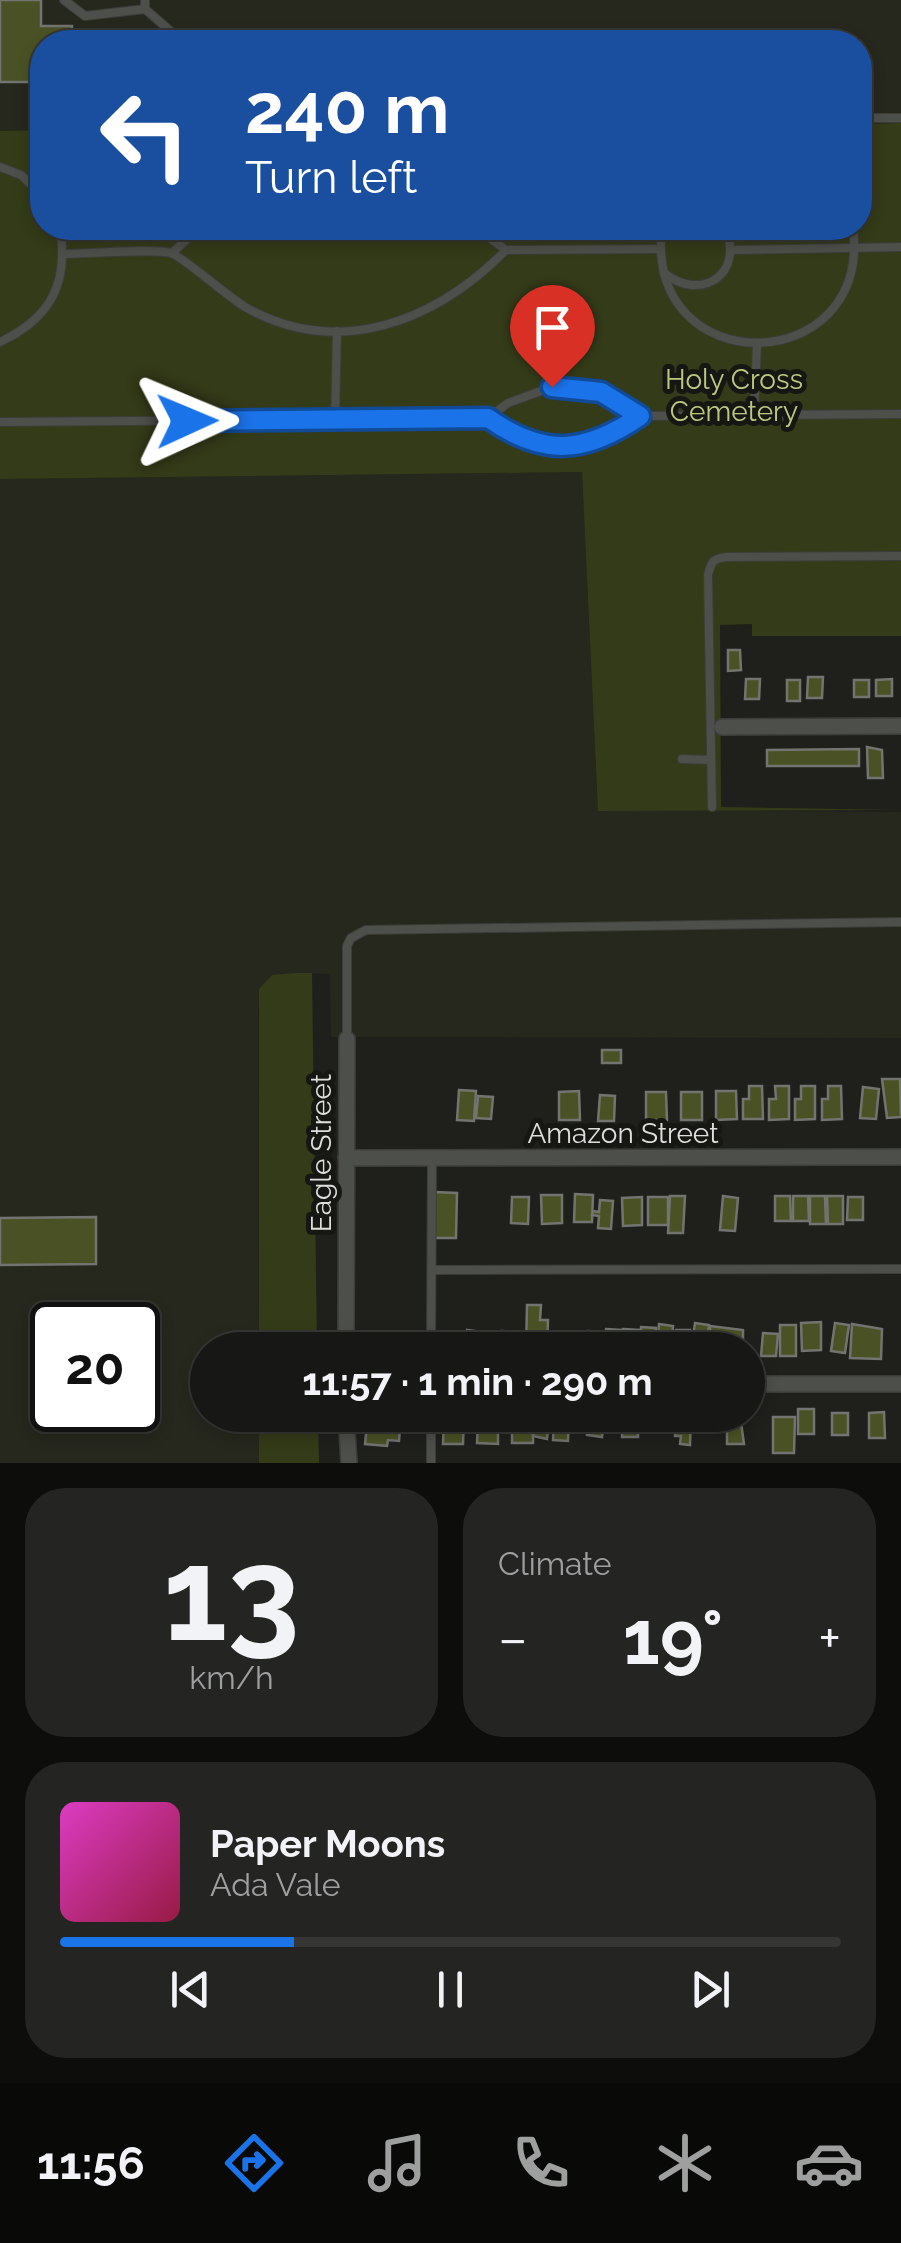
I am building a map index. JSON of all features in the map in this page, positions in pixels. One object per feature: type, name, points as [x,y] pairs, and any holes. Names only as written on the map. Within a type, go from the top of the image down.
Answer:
[{"type":"street","points":[[722,727],[901,726]]},
{"type":"street","name":"Eagle Street","points":[[346,1038],[346,1332]]},
{"type":"street","name":"Amazon Street","points":[[346,1158],[901,1158]]},
{"type":"street","points":[[765,1384],[901,1384]]},
{"type":"street","points":[[347,1432],[348,1463]]},
{"type":"lane","points":[[64,0],[85,16],[145,4],[171,30]]},
{"type":"lane","points":[[872,118],[901,118]]},
{"type":"lane","points":[[0,167],[30,183]]},
{"type":"lane","points":[[0,342],[26,328],[46,308],[60,282],[62,240]]},
{"type":"lane","points":[[172,254],[187,240]]},
{"type":"lane","points":[[492,240],[506,250],[660,249]]},
{"type":"lane","points":[[661,240],[664,273],[685,313],[706,330],[730,341],[757,345],[787,340],[814,326],[836,305],[850,278],[854,240]]},
{"type":"lane","points":[[664,273],[674,282],[700,286],[722,274],[732,250],[729,240]]},
{"type":"lane","points":[[732,250],[901,247]]},
{"type":"lane","points":[[64,254],[172,254],[252,311],[285,323],[336,331],[411,318],[468,285],[506,250]]},
{"type":"lane","points":[[335,419],[336,331]]},
{"type":"lane","points":[[754,415],[757,345]]},
{"type":"lane","points":[[488,418],[508,403],[552,387],[601,392],[640,416],[901,414]]},
{"type":"lane","points":[[0,422],[488,418],[526,442],[576,446],[619,430],[640,416]]},
{"type":"lane","points":[[712,807],[708,575],[711,563],[727,557],[901,556]]},
{"type":"lane","points":[[682,759],[710,760]]},
{"type":"lane","name":"Eagle Street","points":[[346,1038],[347,956],[351,938],[366,930],[901,922]]},
{"type":"lane","points":[[431,1332],[432,1158]]},
{"type":"lane","points":[[432,1270],[901,1269]]},
{"type":"lane","points":[[431,1432],[431,1463]]},
{"type":"shaded area","points":[[0,0],[901,0],[901,123],[872,124],[872,30],[30,30],[30,130],[0,131]]},
{"type":"shaded area","points":[[582,472],[598,810],[901,812],[901,1038],[331,1037],[330,974],[295,973],[258,1008],[259,1332],[190,1332],[190,1432],[259,1432],[259,1463],[0,1463],[0,479]]},
{"type":"green space","name":"Holy Cross Cemetery","points":[[901,123],[901,636],[752,636],[752,624],[720,625],[721,807],[901,810],[598,811],[582,472],[0,479],[0,131],[30,130],[30,240],[872,240],[872,124]]},
{"type":"green space","points":[[312,973],[317,1332],[259,1332],[259,989],[272,975]]},
{"type":"green space","points":[[259,1432],[318,1432],[319,1463],[259,1463]]},
{"type":"building","points":[[0,0],[41,0],[41,26],[72,26],[72,30],[30,30],[30,82],[0,82]]},
{"type":"building","points":[[728,650],[740,650],[741,670],[728,671]]},
{"type":"building","points":[[808,677],[823,677],[822,698],[807,698]]},
{"type":"building","points":[[746,679],[760,679],[759,699],[745,699]]},
{"type":"building","points":[[892,679],[892,696],[876,696],[876,680]]},
{"type":"building","points":[[787,680],[800,680],[800,701],[787,701]]},
{"type":"building","points":[[854,680],[869,680],[869,697],[854,697]]},
{"type":"building","points":[[867,747],[882,750],[883,778],[868,778]]},
{"type":"building","points":[[859,749],[859,766],[767,766],[767,750]]},
{"type":"building","points":[[602,1050],[621,1050],[621,1063],[602,1063]]},
{"type":"building","points":[[882,1079],[900,1079],[901,1117],[887,1118]]},
{"type":"building","points":[[749,1086],[762,1086],[763,1119],[743,1119],[743,1099],[749,1099]]},
{"type":"building","points":[[775,1086],[789,1086],[789,1119],[769,1120],[769,1099],[776,1099]]},
{"type":"building","points":[[801,1086],[815,1086],[815,1119],[795,1120],[795,1099],[801,1099]]},
{"type":"building","points":[[828,1086],[841,1086],[842,1119],[822,1120],[822,1099],[828,1099]]},
{"type":"building","points":[[863,1087],[879,1089],[876,1119],[860,1118]]},
{"type":"building","points":[[459,1090],[476,1091],[474,1121],[457,1120]]},
{"type":"building","points":[[579,1091],[580,1120],[559,1120],[559,1092]]},
{"type":"building","points":[[716,1091],[736,1091],[737,1119],[716,1120]]},
{"type":"building","points":[[646,1092],[666,1092],[667,1120],[646,1120]]},
{"type":"building","points":[[681,1092],[702,1092],[702,1120],[681,1120]]},
{"type":"building","points":[[600,1095],[615,1096],[614,1121],[598,1121]]},
{"type":"building","points":[[478,1096],[493,1097],[491,1119],[476,1118]]},
{"type":"building","points":[[435,1192],[457,1193],[456,1238],[434,1238]]},
{"type":"building","points":[[575,1194],[593,1195],[592,1222],[574,1222]]},
{"type":"building","points":[[541,1195],[562,1195],[562,1223],[542,1224]]},
{"type":"building","points":[[670,1196],[685,1196],[683,1233],[668,1233]]},
{"type":"building","points":[[723,1196],[738,1198],[735,1231],[720,1230]]},
{"type":"building","points":[[775,1196],[790,1196],[791,1221],[775,1221]]},
{"type":"building","points":[[793,1196],[808,1196],[809,1221],[793,1221]]},
{"type":"building","points":[[810,1196],[825,1196],[826,1224],[810,1224]]},
{"type":"building","points":[[827,1196],[843,1196],[843,1224],[828,1224]]},
{"type":"building","points":[[512,1197],[529,1197],[528,1224],[511,1223]]},
{"type":"building","points":[[642,1197],[642,1225],[623,1226],[622,1198]]},
{"type":"building","points":[[648,1197],[668,1197],[668,1225],[648,1225]]},
{"type":"building","points":[[848,1197],[863,1197],[863,1220],[847,1220]]},
{"type":"building","points":[[600,1200],[613,1201],[611,1229],[598,1228],[599,1216],[592,1215],[593,1211],[599,1212]]},
{"type":"building","points":[[96,1217],[96,1264],[0,1265],[0,1218]]},
{"type":"building","points":[[527,1305],[541,1305],[540,1320],[548,1320],[548,1332],[526,1332]]},
{"type":"building","points":[[821,1322],[821,1350],[802,1351],[801,1323]]},
{"type":"building","points":[[695,1323],[709,1325],[708,1332],[694,1332]]},
{"type":"building","points":[[835,1323],[849,1325],[845,1353],[831,1351]]},
{"type":"building","points":[[659,1324],[673,1326],[672,1332],[658,1332]]},
{"type":"building","points":[[852,1324],[882,1329],[881,1359],[850,1358]]},
{"type":"building","points":[[780,1325],[796,1325],[796,1356],[780,1356]]},
{"type":"building","points":[[710,1326],[743,1330],[743,1332],[710,1332]]},
{"type":"building","points":[[641,1327],[656,1328],[656,1332],[641,1332]]},
{"type":"building","points":[[765,1333],[778,1334],[776,1356],[765,1356]]},
{"type":"building","points":[[798,1409],[814,1409],[814,1434],[798,1434]]},
{"type":"building","points":[[884,1412],[885,1438],[869,1438],[869,1413]]},
{"type":"building","points":[[832,1413],[848,1413],[848,1435],[832,1435]]},
{"type":"building","points":[[773,1417],[795,1417],[794,1453],[773,1453]]},
{"type":"building","points":[[366,1432],[400,1432],[399,1441],[388,1440],[387,1446],[365,1444]]},
{"type":"building","points":[[443,1432],[463,1432],[463,1444],[443,1444]]},
{"type":"building","points":[[477,1432],[498,1432],[498,1444],[477,1443]]},
{"type":"building","points":[[512,1432],[533,1432],[533,1443],[512,1443]]},
{"type":"building","points":[[534,1432],[548,1432],[547,1439],[533,1436]]},
{"type":"building","points":[[553,1432],[568,1432],[568,1441],[553,1440]]},
{"type":"building","points":[[622,1432],[638,1432],[638,1437],[622,1437]]},
{"type":"building","points":[[675,1432],[690,1432],[690,1445],[680,1444],[681,1436],[675,1436]]},
{"type":"building","points":[[727,1432],[742,1432],[744,1444],[727,1444]]},
{"type":"route","points":[[187,421],[488,418],[526,442],[576,446],[619,430],[640,416],[601,392],[552,387]]}]
